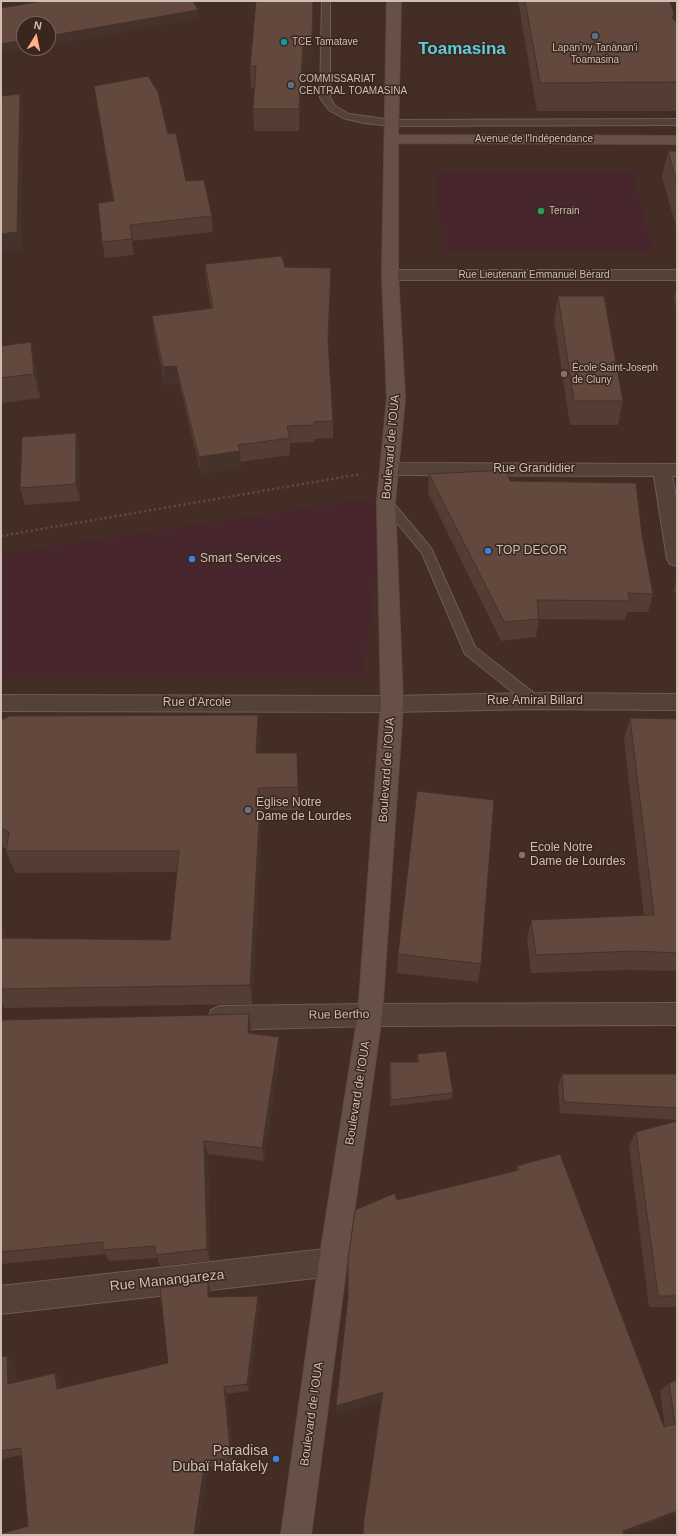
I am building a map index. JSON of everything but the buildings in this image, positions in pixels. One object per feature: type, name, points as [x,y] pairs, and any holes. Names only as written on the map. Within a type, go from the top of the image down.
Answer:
[{"type":"main road","name":"Boulevard de l'OUA","points":[[296,1535],[333,1262],[370,1015],[392,704],[386,502],[396,398],[390,275],[390,139],[392,123],[394,1]]},
{"type":"main road","name":"Avenue de l'Indépendance","points":[[390,139],[677,140]]},
{"type":"street","name":"Rue Lieutenant Emmanuel Bérard","points":[[390,275],[677,275]]},
{"type":"street","name":"Rue Grandidier","points":[[390,468],[670,470]]},
{"type":"street","points":[[670,470],[677,559]]},
{"type":"street","name":"Rue Amiral Billard","points":[[392,704],[534,701],[677,702]]},
{"type":"street","name":"Rue d'Arcole","points":[[1,703],[392,704]]},
{"type":"street","name":"Rue Bertho","points":[[197,1018],[370,1015],[677,1014]]},
{"type":"street","name":"Rue Manangareza","points":[[1,1300],[333,1262]]},
{"type":"lane","points":[[326,1],[325,98],[332,108],[346,116],[364,120],[392,123],[677,122]]},
{"type":"lane","points":[[386,502],[427,552],[470,650],[534,701]]},
{"type":"path","points":[[1,536],[390,468]]},
{"type":"shaded area","name":"Terrain","points":[[633,171],[653,251],[443,252],[435,172]]},
{"type":"shaded area","points":[[386,496],[363,678],[1,678],[1,554]]},
{"type":"place","name":"Lapan'ny Tanànan'i Toamasina","points":[[595,36]]},
{"type":"place","name":"TCE Tamatave","points":[[284,42]]},
{"type":"place","name":"COMMISSARIAT CENTRAL TOAMASINA","points":[[291,85]]},
{"type":"place","name":"Terrain","points":[[541,211]]},
{"type":"place","name":"École Saint-Joseph de Cluny","points":[[564,374]]},
{"type":"place","name":"TOP DECOR","points":[[488,551]]},
{"type":"place","name":"Smart Services","points":[[192,559]]},
{"type":"place","name":"Eglise Notre Dame de Lourdes","points":[[248,810]]},
{"type":"place","name":"Ecole Notre Dame de Lourdes","points":[[522,855]]},
{"type":"place","name":"Paradisa Dubaï Hafakely","points":[[276,1459]]},
{"type":"district","name":"Toamasina","points":[[462,49]]}]
